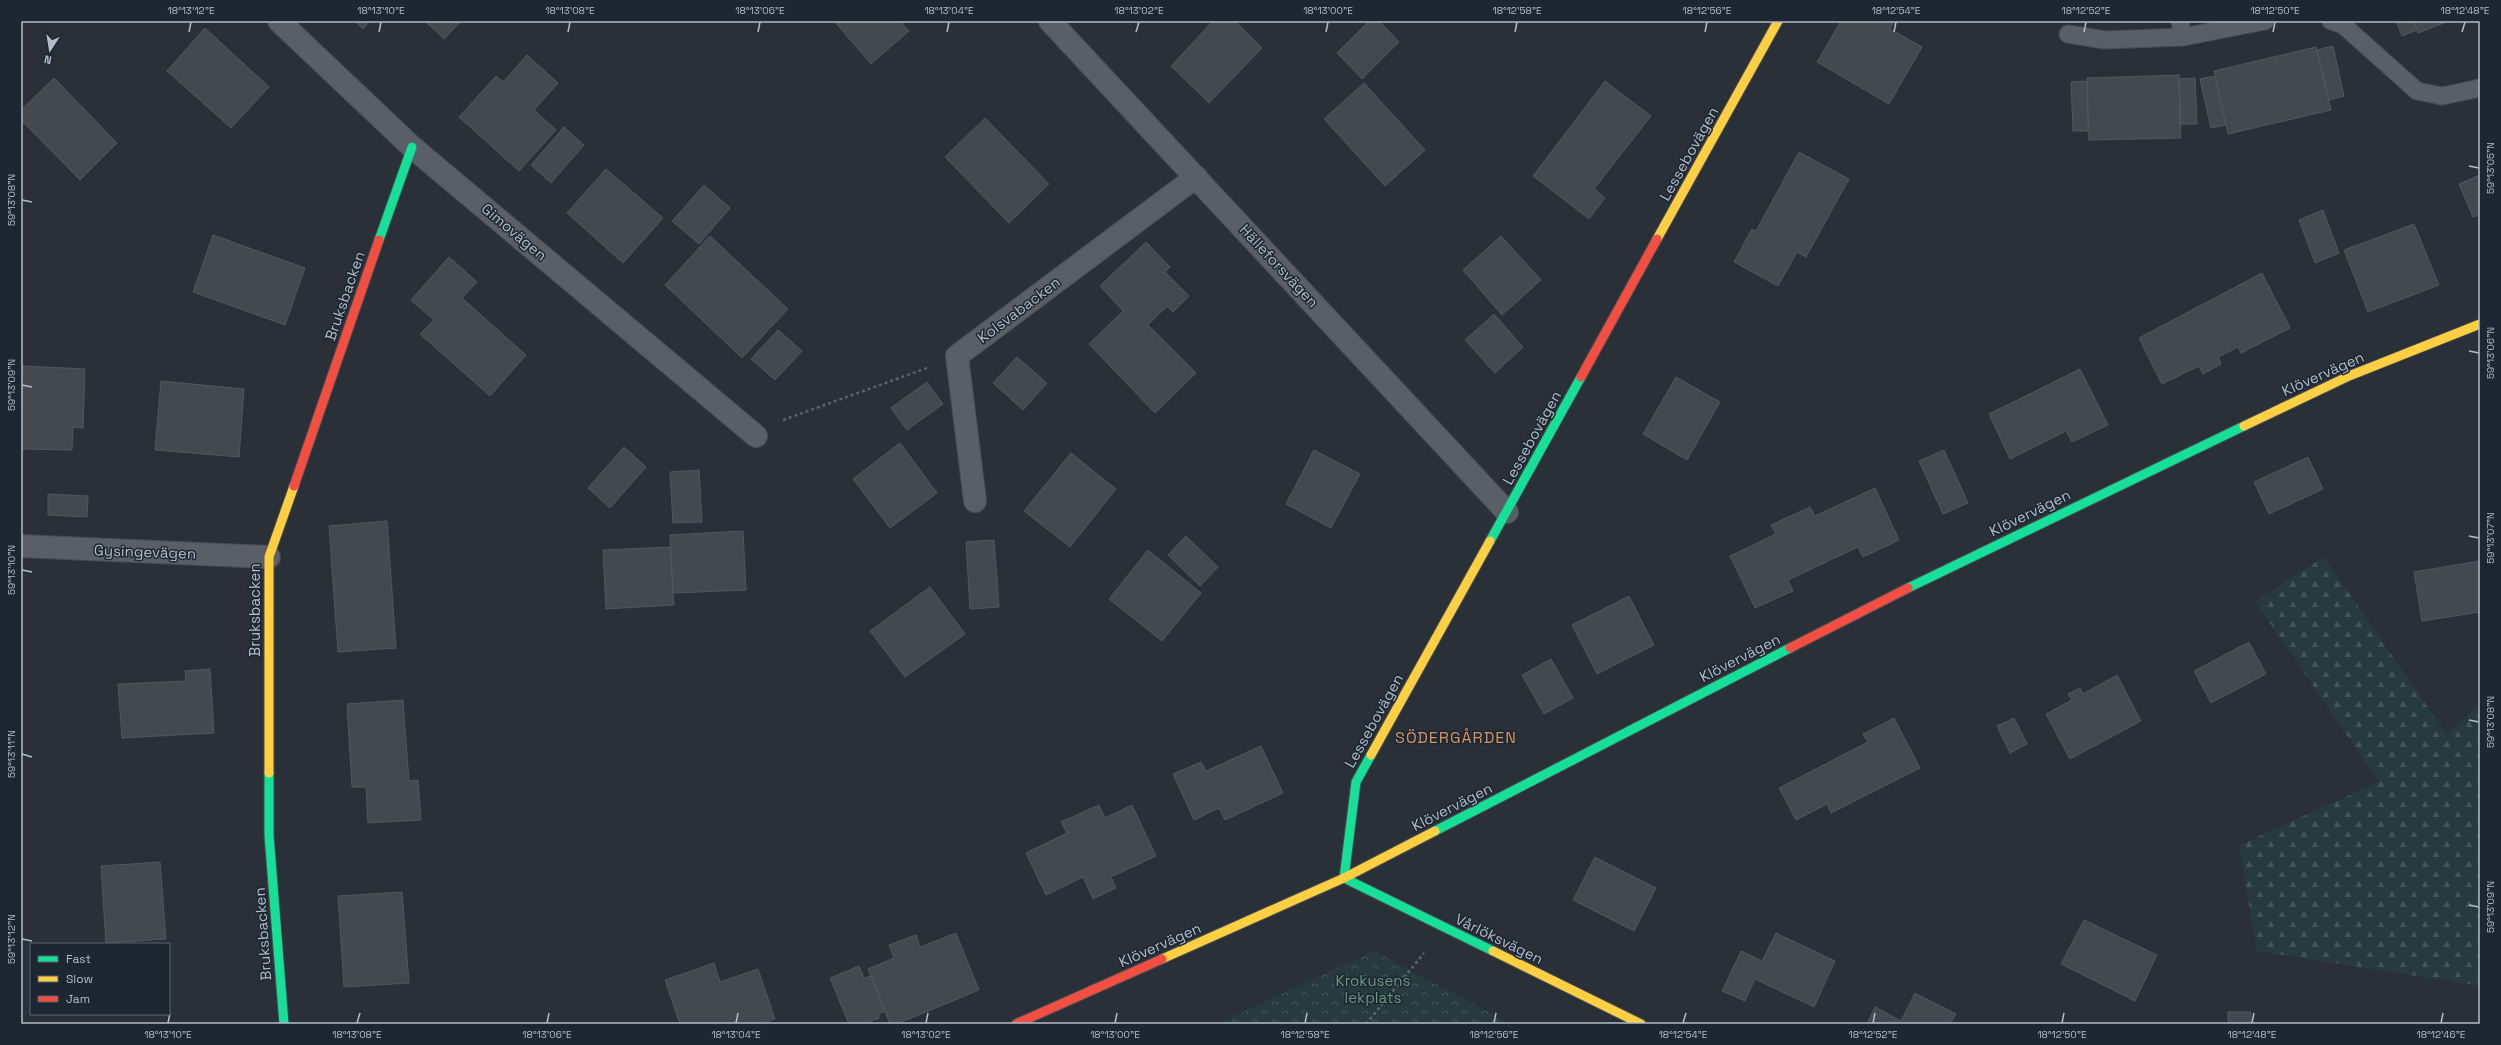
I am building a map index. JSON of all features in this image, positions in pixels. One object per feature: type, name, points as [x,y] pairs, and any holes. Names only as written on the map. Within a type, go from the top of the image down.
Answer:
[{"type":"street","name":"Gimovägen","points":[[279,21],[412,147],[754,433]]},
{"type":"street","name":"Hälleforsvägen","points":[[1050,21],[1507,512]]},
{"type":"street","name":"Lessebovägen","points":[[1344,878],[1356,782],[1778,21]]},
{"type":"street","name":"Bruksbacken","points":[[284,1024],[269,835],[269,557],[412,147]]},
{"type":"street","name":"Kolsvabacken","points":[[957,356],[1196,177]]},
{"type":"street","name":"Klövervägen","points":[[1016,1024],[1344,878],[1900,591],[2349,376],[2480,324]]},
{"type":"street","points":[[957,356],[975,501]]},
{"type":"street","name":"Gysingevägen","points":[[21,546],[269,557]]},
{"type":"street","name":"Vårlöksvägen","points":[[1344,878],[1641,1024]]},
{"type":"lane","points":[[2068,34],[2105,40],[2181,29],[2265,21]]},
{"type":"lane","points":[[2331,21],[2343,25],[2417,91],[2442,96],[2480,88]]},
{"type":"path","points":[[754,433],[957,356]]},
{"type":"path","points":[[1366,1024],[1444,928]]},
{"type":"green space","points":[[2324,557],[2447,735],[2480,703],[2480,986],[2257,951],[2239,845],[2379,782],[2255,601]]},
{"type":"green space","name":"Krokusens lekplats","points":[[1374,951],[1511,1024],[1217,1024]]},
{"type":"building","points":[[355,21],[370,21],[363,29]]},
{"type":"building","points":[[425,21],[461,21],[444,39]]},
{"type":"building","points":[[834,21],[900,21],[909,31],[871,64]]},
{"type":"building","points":[[1213,21],[1235,21],[1262,48],[1209,103],[1171,66]]},
{"type":"building","points":[[1369,21],[1379,21],[1399,42],[1362,79],[1337,53]]},
{"type":"building","points":[[1841,21],[1894,21],[1890,29],[1922,47],[1889,104],[1817,62]]},
{"type":"building","points":[[2396,21],[2413,21],[2417,30],[2402,36]]},
{"type":"building","points":[[2413,21],[2449,21],[2418,33]]},
{"type":"building","points":[[205,28],[269,87],[231,128],[167,71]]},
{"type":"building","points":[[2333,46],[2344,96],[2329,100],[2317,50]]},
{"type":"building","points":[[2316,47],[2331,110],[2228,134],[2214,71]]},
{"type":"building","points":[[527,55],[558,83],[534,110],[556,130],[519,171],[459,117],[496,76],[503,82]]},
{"type":"building","points":[[2179,75],[2181,138],[2089,140],[2087,78]]},
{"type":"building","points":[[2215,76],[2226,125],[2211,128],[2200,79]]},
{"type":"building","points":[[54,78],[117,143],[80,180],[21,120],[21,110]]},
{"type":"building","points":[[2195,78],[2197,124],[2180,124],[2179,79]]},
{"type":"building","points":[[1605,81],[1651,116],[1594,189],[1605,198],[1589,219],[1533,176]]},
{"type":"building","points":[[2087,81],[2088,131],[2073,131],[2071,82]]},
{"type":"building","points":[[1364,83],[1425,150],[1385,186],[1324,119]]},
{"type":"building","points":[[985,118],[1049,184],[1009,223],[945,157]]},
{"type":"building","points":[[564,127],[584,145],[551,183],[531,165]]},
{"type":"building","points":[[1799,152],[1849,179],[1806,257],[1797,252],[1778,286],[1734,262],[1752,229],[1756,231]]},
{"type":"building","points":[[606,169],[663,218],[623,263],[567,213]]},
{"type":"building","points":[[2480,175],[2480,214],[2473,217],[2459,184]]},
{"type":"building","points":[[704,185],[730,208],[699,244],[672,221]]},
{"type":"building","points":[[2323,210],[2339,253],[2315,263],[2299,220]]},
{"type":"building","points":[[2414,224],[2439,285],[2368,312],[2344,250]]},
{"type":"building","points":[[213,235],[305,268],[285,325],[193,292]]},
{"type":"building","points":[[710,236],[788,309],[742,358],[665,285]]},
{"type":"building","points":[[1501,236],[1541,280],[1502,315],[1463,270]]},
{"type":"building","points":[[1146,242],[1170,267],[1165,272],[1189,296],[1173,312],[1167,306],[1148,325],[1196,373],[1155,413],[1089,344],[1123,311],[1100,286]]},
{"type":"building","points":[[449,257],[477,282],[462,298],[526,355],[490,396],[420,334],[434,320],[411,300]]},
{"type":"building","points":[[2262,273],[2290,328],[2241,353],[2238,347],[2218,357],[2221,364],[2203,374],[2199,366],[2162,384],[2139,338]]},
{"type":"building","points":[[1494,314],[1523,347],[1495,373],[1465,340]]},
{"type":"building","points":[[778,330],[802,351],[775,380],[751,359]]},
{"type":"building","points":[[1017,357],[1047,383],[1023,410],[993,383]]},
{"type":"building","points":[[23,366],[85,369],[83,428],[73,427],[72,450],[21,449]]},
{"type":"building","points":[[2080,369],[2108,425],[2072,442],[2066,431],[2010,459],[1989,414]]},
{"type":"building","points":[[1676,377],[1720,402],[1687,460],[1643,434]]},
{"type":"building","points":[[161,381],[244,389],[239,457],[155,450]]},
{"type":"building","points":[[927,382],[943,404],[907,430],[891,408]]},
{"type":"building","points":[[900,443],[937,493],[890,528],[853,479]]},
{"type":"building","points":[[624,447],[646,467],[610,508],[588,488]]},
{"type":"building","points":[[1314,450],[1360,474],[1331,528],[1286,504]]},
{"type":"building","points":[[1944,450],[1968,503],[1943,514],[1919,461]]},
{"type":"building","points":[[1071,453],[1116,489],[1070,547],[1024,511]]},
{"type":"building","points":[[2308,457],[2323,489],[2269,514],[2254,482]]},
{"type":"building","points":[[699,470],[702,522],[673,523],[670,472]]},
{"type":"building","points":[[1875,488],[1899,540],[1863,557],[1858,547],[1788,580],[1793,591],[1755,608],[1730,556],[1776,534],[1771,525],[1810,507],[1815,516]]},
{"type":"building","points":[[48,494],[88,496],[87,517],[48,515]]},
{"type":"building","points":[[387,521],[396,648],[338,652],[329,526]]},
{"type":"building","points":[[743,531],[746,590],[673,593],[670,535]]},
{"type":"building","points":[[1186,536],[1218,567],[1200,586],[1168,555]]},
{"type":"building","points":[[994,540],[999,607],[970,609],[966,542]]},
{"type":"building","points":[[670,547],[674,605],[606,609],[603,550]]},
{"type":"building","points":[[1148,550],[1201,593],[1162,641],[1109,599]]},
{"type":"building","points":[[2480,561],[2480,612],[2422,621],[2414,572]]},
{"type":"building","points":[[930,587],[965,634],[905,677],[870,631]]},
{"type":"building","points":[[1629,596],[1654,645],[1597,674],[1572,625]]},
{"type":"building","points":[[2249,642],[2266,674],[2211,703],[2194,671]]},
{"type":"building","points":[[1551,659],[1573,698],[1544,714],[1522,675]]},
{"type":"building","points":[[210,669],[214,733],[122,738],[118,684],[186,681],[185,671]]},
{"type":"building","points":[[2117,675],[2141,721],[2070,759],[2046,714],[2072,700],[2068,694],[2080,688],[2083,694]]},
{"type":"building","points":[[403,700],[409,781],[418,780],[421,820],[368,823],[366,787],[352,787],[347,704]]},
{"type":"building","points":[[1894,718],[1920,768],[1831,813],[1827,804],[1796,820],[1779,788],[1868,742],[1863,734]]},
{"type":"building","points":[[2014,718],[2027,744],[2010,753],[1997,726]]},
{"type":"building","points":[[1261,746],[1283,793],[1225,820],[1219,808],[1194,820],[1173,774],[1201,762],[1206,771]]},
{"type":"building","points":[[1099,805],[1105,818],[1132,805],[1156,856],[1111,877],[1116,888],[1093,899],[1083,877],[1046,895],[1026,853],[1067,833],[1061,822]]},
{"type":"building","points":[[1595,857],[1656,888],[1634,931],[1573,900]]},
{"type":"building","points":[[160,862],[166,939],[106,943],[101,866]]},
{"type":"building","points":[[402,892],[409,983],[344,987],[338,896]]},
{"type":"building","points":[[2084,920],[2157,955],[2135,1001],[2061,964]]},
{"type":"building","points":[[956,933],[979,990],[897,1024],[890,1024],[868,969],[894,958],[889,945],[916,935],[920,947]]},
{"type":"building","points":[[1776,933],[1835,961],[1814,1007],[1755,979],[1745,1001],[1722,991],[1741,951],[1762,961]]},
{"type":"building","points":[[714,963],[720,982],[758,969],[775,1019],[760,1024],[680,1024],[665,980]]},
{"type":"building","points":[[859,966],[864,978],[871,976],[885,1011],[878,1014],[879,1018],[862,1024],[849,1024],[830,978]]},
{"type":"building","points":[[1915,993],[1956,1014],[1950,1024],[1867,1024],[1875,1007],[1901,1021]]},
{"type":"building","points":[[2228,1012],[2251,1012],[2251,1024],[2228,1024]]},
{"type":"traffic: fast","points":[[379,240],[412,147]]},
{"type":"traffic: fast","points":[[1490,541],[1581,377]]},
{"type":"traffic: fast","points":[[1908,588],[2244,426]]},
{"type":"traffic: fast","points":[[1435,831],[1790,648]]},
{"type":"traffic: fast","points":[[1371,755],[1356,782],[1344,878],[1493,951]]},
{"type":"traffic: fast","points":[[269,773],[269,835],[284,1024]]},
{"type":"traffic: slow","points":[[1657,239],[1778,21]]},
{"type":"traffic: slow","points":[[2244,426],[2349,376],[2480,324]]},
{"type":"traffic: slow","points":[[269,773],[269,557],[294,486]]},
{"type":"traffic: slow","points":[[1371,755],[1490,541]]},
{"type":"traffic: slow","points":[[1162,959],[1344,878],[1435,831]]},
{"type":"traffic: slow","points":[[1493,951],[1641,1024]]},
{"type":"traffic: jam","points":[[1581,377],[1657,239]]},
{"type":"traffic: jam","points":[[294,486],[379,240]]},
{"type":"traffic: jam","points":[[1790,648],[1908,588]]},
{"type":"traffic: jam","points":[[1016,1024],[1162,959]]},
{"type":"district","name":"SÖDERGÅRDEN","points":[[1456,737]]}]
